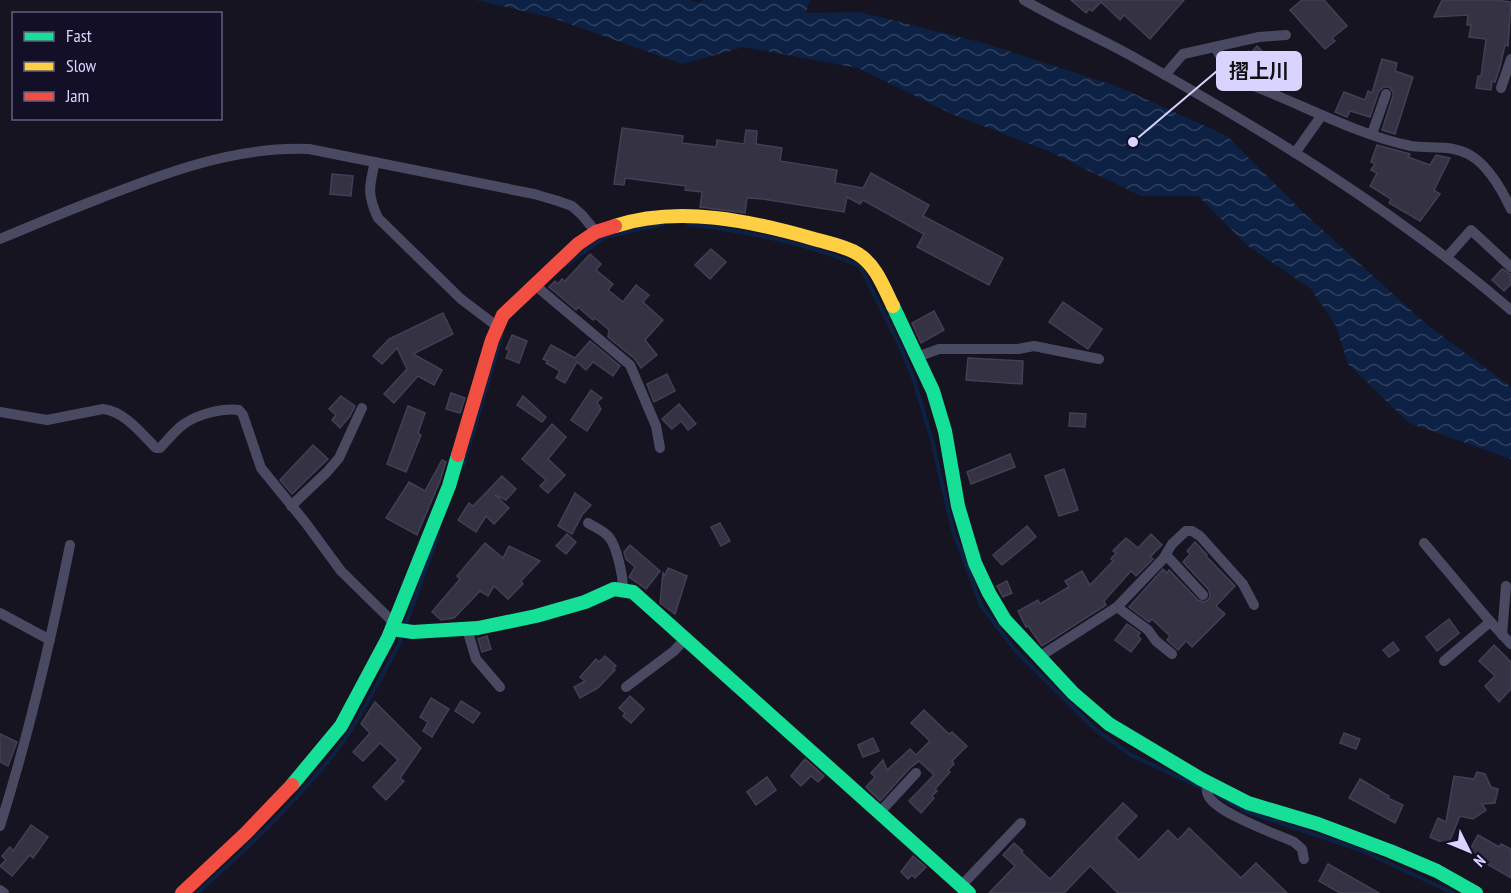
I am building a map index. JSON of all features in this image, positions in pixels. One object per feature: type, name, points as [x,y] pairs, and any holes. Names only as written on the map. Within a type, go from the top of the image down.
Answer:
[{"type":"street","points":[[1024,0],[1165,75],[1255,127],[1366,199],[1447,257],[1511,310]]},
{"type":"street","points":[[1165,75],[1183,54],[1259,37],[1286,35]]},
{"type":"street","points":[[1215,47],[1221,58],[1238,77],[1322,115],[1372,134],[1414,146],[1441,146],[1457,149],[1470,155],[1501,188],[1511,209]]},
{"type":"street","points":[[1501,88],[1511,59]]},
{"type":"street","points":[[1372,134],[1386,94]]},
{"type":"street","points":[[1295,153],[1322,115]]},
{"type":"street","points":[[0,239],[176,170],[234,155],[284,148],[309,149],[534,194],[572,206],[596,232]]},
{"type":"street","points":[[375,162],[369,190],[370,203],[378,218],[461,299],[498,327]]},
{"type":"street","points":[[182,893],[246,833],[293,784],[341,726],[394,627],[449,486],[492,340],[503,315],[537,287],[578,244],[596,232],[624,223],[662,217],[710,217],[777,228],[840,246],[857,253],[871,265],[885,289],[933,391],[945,431],[958,506],[975,564],[989,592],[1005,620],[1073,693],[1109,724],[1207,788],[1318,824],[1390,851],[1437,871],[1476,893]]},
{"type":"street","points":[[1447,257],[1471,230],[1511,267]]},
{"type":"street","points":[[537,287],[630,365],[656,426],[660,448]]},
{"type":"street","points":[[917,357],[939,349],[1018,349],[1034,346],[1099,359]]},
{"type":"street","points":[[291,506],[339,458],[362,408]]},
{"type":"street","points":[[0,412],[47,420],[103,409],[112,410],[120,414],[156,448],[160,448],[186,423],[205,415],[230,409],[239,410],[243,415],[261,468],[341,572],[394,627],[413,632],[478,628],[536,616],[585,602],[614,589],[633,592],[965,890],[1021,823]]},
{"type":"street","points":[[588,523],[604,533],[611,541],[623,579],[623,589]]},
{"type":"street","points":[[1039,657],[1117,607],[1166,555],[1181,533],[1186,531],[1196,532],[1243,584],[1254,604]]},
{"type":"street","points":[[1424,543],[1511,645]]},
{"type":"street","points":[[0,826],[20,764],[70,545]]},
{"type":"street","points":[[1166,555],[1203,595]]},
{"type":"street","points":[[1502,635],[1506,586]]},
{"type":"street","points":[[1117,607],[1149,630],[1156,641],[1172,654]]},
{"type":"street","points":[[0,613],[50,640]]},
{"type":"street","points":[[1444,661],[1490,622]]},
{"type":"street","points":[[467,629],[476,659],[500,687]]},
{"type":"street","points":[[626,687],[674,651],[685,639]]},
{"type":"street","points":[[880,812],[916,773]]},
{"type":"street","points":[[1207,788],[1226,812],[1294,842],[1302,849],[1304,859]]},
{"type":"street","points":[[0,890],[4,893]]},
{"type":"water","points":[[475,0],[689,0],[698,3],[704,0],[810,0],[806,13],[860,12],[987,44],[1119,87],[1227,136],[1307,216],[1425,323],[1511,387],[1511,459],[1409,423],[1348,364],[1336,326],[1311,289],[1248,246],[1198,196],[1141,196],[1048,151],[952,114],[858,68],[744,47],[682,64],[553,18]]},
{"type":"building","points":[[1071,0],[1184,0],[1150,39],[1124,15],[1120,20],[1101,2],[1092,11],[1089,9],[1086,13]]},
{"type":"building","points":[[1302,0],[1324,0],[1347,26],[1332,38],[1335,41],[1325,49],[1290,10]]},
{"type":"building","points":[[1442,0],[1511,2],[1508,46],[1505,45],[1491,90],[1476,88],[1478,76],[1481,76],[1486,39],[1469,37],[1471,25],[1467,25],[1468,15],[1434,17]]},
{"type":"building","points":[[1257,46],[1269,58],[1256,72],[1253,70],[1249,74],[1238,63]]},
{"type":"building","points":[[1290,54],[1301,65],[1294,73],[1290,69],[1283,76],[1276,69]]},
{"type":"building","points":[[1382,59],[1397,63],[1395,71],[1413,77],[1395,134],[1382,130],[1393,96],[1389,87],[1384,87],[1379,91],[1370,117],[1350,111],[1347,117],[1335,112],[1344,92],[1365,100],[1368,91],[1372,93]]},
{"type":"building","points":[[622,128],[683,136],[682,143],[716,147],[717,140],[744,144],[746,130],[757,131],[756,144],[782,148],[780,161],[837,170],[835,183],[863,188],[871,173],[929,205],[923,216],[1003,258],[989,285],[917,247],[924,234],[863,200],[860,204],[847,197],[844,212],[747,198],[745,213],[700,207],[702,192],[685,190],[686,186],[625,178],[624,185],[614,184]]},
{"type":"building","points":[[1377,145],[1410,154],[1408,157],[1430,165],[1436,155],[1450,158],[1434,190],[1440,194],[1420,221],[1389,203],[1391,199],[1370,186],[1377,173],[1371,170],[1375,164],[1371,162]]},
{"type":"building","points":[[332,174],[353,176],[351,196],[330,194]]},
{"type":"building","points":[[711,249],[726,262],[710,279],[695,265]]},
{"type":"building","points":[[590,254],[601,264],[596,270],[613,284],[608,290],[623,302],[636,285],[649,295],[643,302],[663,320],[645,340],[657,355],[641,368],[635,359],[608,337],[609,330],[578,307],[576,310],[549,287],[555,281],[558,284],[562,279],[565,281]]},
{"type":"building","points":[[1502,269],[1511,274],[1511,284],[1504,291],[1492,280]]},
{"type":"building","points":[[1063,302],[1102,329],[1088,349],[1049,322]]},
{"type":"building","points":[[934,311],[944,330],[921,343],[912,323]]},
{"type":"building","points":[[443,313],[453,334],[413,354],[442,370],[434,385],[418,376],[394,403],[384,394],[407,369],[397,348],[382,364],[373,356],[389,339]]},
{"type":"building","points":[[512,335],[527,341],[519,363],[506,358],[509,350],[506,349]]},
{"type":"building","points":[[590,341],[620,366],[613,376],[593,362],[586,370],[577,362],[565,383],[556,378],[560,371],[543,359],[551,345],[575,358]]},
{"type":"building","points":[[968,358],[1023,361],[1022,384],[966,380]]},
{"type":"building","points":[[667,374],[675,391],[654,402],[647,384]]},
{"type":"building","points":[[591,390],[602,398],[597,402],[601,409],[587,431],[571,420]]},
{"type":"building","points":[[451,393],[465,398],[460,413],[446,409]]},
{"type":"building","points":[[341,396],[355,406],[340,428],[332,420],[336,415],[329,409]]},
{"type":"building","points":[[523,396],[546,417],[542,422],[517,405]]},
{"type":"building","points":[[679,404],[696,424],[688,430],[681,421],[672,429],[662,419]]},
{"type":"building","points":[[408,406],[425,413],[418,433],[421,435],[406,472],[387,464]]},
{"type":"building","points":[[1070,413],[1086,414],[1085,427],[1069,426]]},
{"type":"building","points":[[552,424],[566,437],[548,459],[565,475],[548,493],[540,486],[546,480],[522,459]]},
{"type":"building","points":[[313,445],[328,459],[292,494],[280,480]]},
{"type":"building","points":[[1010,454],[1015,467],[971,484],[967,472]]},
{"type":"building","points":[[442,460],[446,462],[440,481],[417,535],[386,518],[409,482],[425,491]]},
{"type":"building","points":[[1064,469],[1078,510],[1059,516],[1045,476]]},
{"type":"building","points":[[502,476],[516,489],[506,500],[495,495],[509,508],[494,524],[486,516],[476,532],[458,520],[469,503],[473,506]]},
{"type":"building","points":[[575,493],[591,505],[582,515],[572,534],[558,526]]},
{"type":"building","points":[[720,523],[730,541],[721,546],[711,527]]},
{"type":"building","points":[[1027,526],[1036,537],[1002,565],[993,555]]},
{"type":"building","points":[[567,534],[576,542],[566,554],[556,546]]},
{"type":"building","points":[[1151,534],[1162,545],[1150,557],[1153,559],[1136,576],[1131,571],[1104,601],[1106,605],[1042,646],[1028,626],[1026,627],[1018,611],[1038,600],[1040,604],[1069,587],[1065,581],[1082,571],[1090,585],[1113,561],[1111,559],[1116,553],[1113,551],[1126,538],[1138,548]]},
{"type":"building","points":[[1195,542],[1235,586],[1216,606],[1225,614],[1192,647],[1186,641],[1178,650],[1167,640],[1170,636],[1152,619],[1149,622],[1129,607],[1163,569],[1167,573],[1169,570],[1198,600],[1204,602],[1208,600],[1209,590],[1183,562],[1190,554],[1187,551]]},
{"type":"building","points":[[485,543],[503,558],[509,546],[540,561],[521,581],[523,584],[508,599],[494,586],[488,596],[480,591],[454,618],[441,620],[432,612],[460,579],[457,576]]},
{"type":"building","points":[[630,545],[660,571],[646,589],[629,577],[635,567],[626,559],[624,552]]},
{"type":"building","points":[[668,568],[687,576],[675,614],[660,603],[663,573],[665,575]]},
{"type":"building","points":[[1007,581],[1012,593],[1003,597],[997,586]]},
{"type":"building","points":[[1449,619],[1459,633],[1437,651],[1426,637]]},
{"type":"building","points":[[1127,624],[1140,633],[1138,636],[1141,639],[1131,652],[1115,640]]},
{"type":"building","points":[[487,636],[491,649],[482,652],[478,639]]},
{"type":"building","points":[[1393,642],[1399,650],[1389,657],[1383,650]]},
{"type":"building","points":[[1494,645],[1511,662],[1511,689],[1499,702],[1485,686],[1495,676],[1479,661]]},
{"type":"building","points":[[605,656],[616,666],[613,669],[615,670],[598,688],[580,698],[574,687],[585,681],[580,677],[596,659],[599,662]]},
{"type":"building","points":[[630,696],[644,709],[631,723],[623,716],[625,713],[619,708]]},
{"type":"building","points":[[431,698],[449,709],[432,737],[423,731],[428,722],[420,717]]},
{"type":"building","points":[[461,701],[480,713],[473,723],[455,711]]},
{"type":"building","points":[[375,702],[421,748],[400,778],[404,781],[386,800],[373,787],[398,760],[380,743],[363,761],[353,752],[370,733],[361,724]]},
{"type":"building","points":[[924,710],[949,734],[952,732],[967,746],[952,761],[954,764],[948,770],[950,772],[935,789],[937,791],[932,796],[934,798],[921,813],[909,801],[934,775],[919,761],[880,801],[866,787],[875,777],[871,773],[883,760],[887,770],[910,749],[916,755],[930,741],[911,723]]},
{"type":"building","points":[[1344,733],[1360,739],[1356,749],[1340,743]]},
{"type":"building","points":[[0,734],[17,742],[8,766],[0,762]]},
{"type":"building","points":[[873,738],[879,751],[863,757],[858,745]]},
{"type":"building","points":[[805,759],[824,776],[818,782],[811,776],[801,786],[791,776]]},
{"type":"building","points":[[1477,772],[1485,774],[1491,787],[1498,789],[1495,803],[1482,804],[1486,810],[1473,819],[1460,816],[1448,845],[1430,837],[1438,818],[1446,822],[1454,776],[1474,779]]},
{"type":"building","points":[[767,777],[776,790],[756,805],[747,792]]},
{"type":"building","points":[[1360,779],[1403,805],[1395,823],[1349,798]]},
{"type":"building","points":[[1123,803],[1137,816],[1116,838],[1139,860],[1168,830],[1178,840],[1189,828],[1241,878],[1256,863],[1287,893],[1118,893],[1090,866],[1064,893],[989,893],[1015,866],[1003,855],[1014,843],[1050,879]]},
{"type":"building","points":[[31,825],[48,837],[33,858],[30,855],[12,876],[0,866],[6,860],[2,856],[10,847],[13,851]]},
{"type":"building","points":[[1478,835],[1499,847],[1501,844],[1511,849],[1511,878],[1468,853]]},
{"type":"building","points":[[913,856],[926,867],[915,878],[912,875],[908,879],[901,872]]},
{"type":"building","points":[[1328,864],[1379,893],[1340,893],[1319,881]]},
{"type":"waterway","points":[[564,266],[605,237],[663,224]]},
{"type":"waterway","points":[[688,224],[797,244],[860,266],[913,377],[932,440],[953,530],[981,605],[1015,650],[1096,730],[1131,755],[1204,789]]},
{"type":"waterway","points":[[463,466],[502,335]]},
{"type":"waterway","points":[[405,626],[438,535]]},
{"type":"waterway","points":[[197,893],[266,829],[329,760],[367,703],[400,642],[402,634]]},
{"type":"waterway","points":[[1210,792],[1247,812],[1363,851],[1453,893]]},
{"type":"traffic: fast","points":[[893,306],[933,391],[945,431],[958,506],[975,563],[1005,620],[1073,693],[1109,724],[1201,779],[1248,803],[1318,824],[1390,851],[1437,871],[1476,893]]},
{"type":"traffic: fast","points":[[292,785],[341,726],[388,638],[449,486],[458,455]]},
{"type":"traffic: fast","points":[[392,629],[413,632],[478,628],[536,616],[585,602],[614,589],[633,592],[969,893]]},
{"type":"traffic: slow","points":[[615,226],[664,217],[715,218],[766,226],[836,245],[858,254],[870,264],[893,306]]},
{"type":"traffic: jam","points":[[458,455],[492,340],[503,315],[578,244],[596,232],[615,226]]},
{"type":"traffic: jam","points":[[182,893],[246,833],[292,785]]},
{"type":"place","name":"摺上川","points":[[1133,142]]}]
